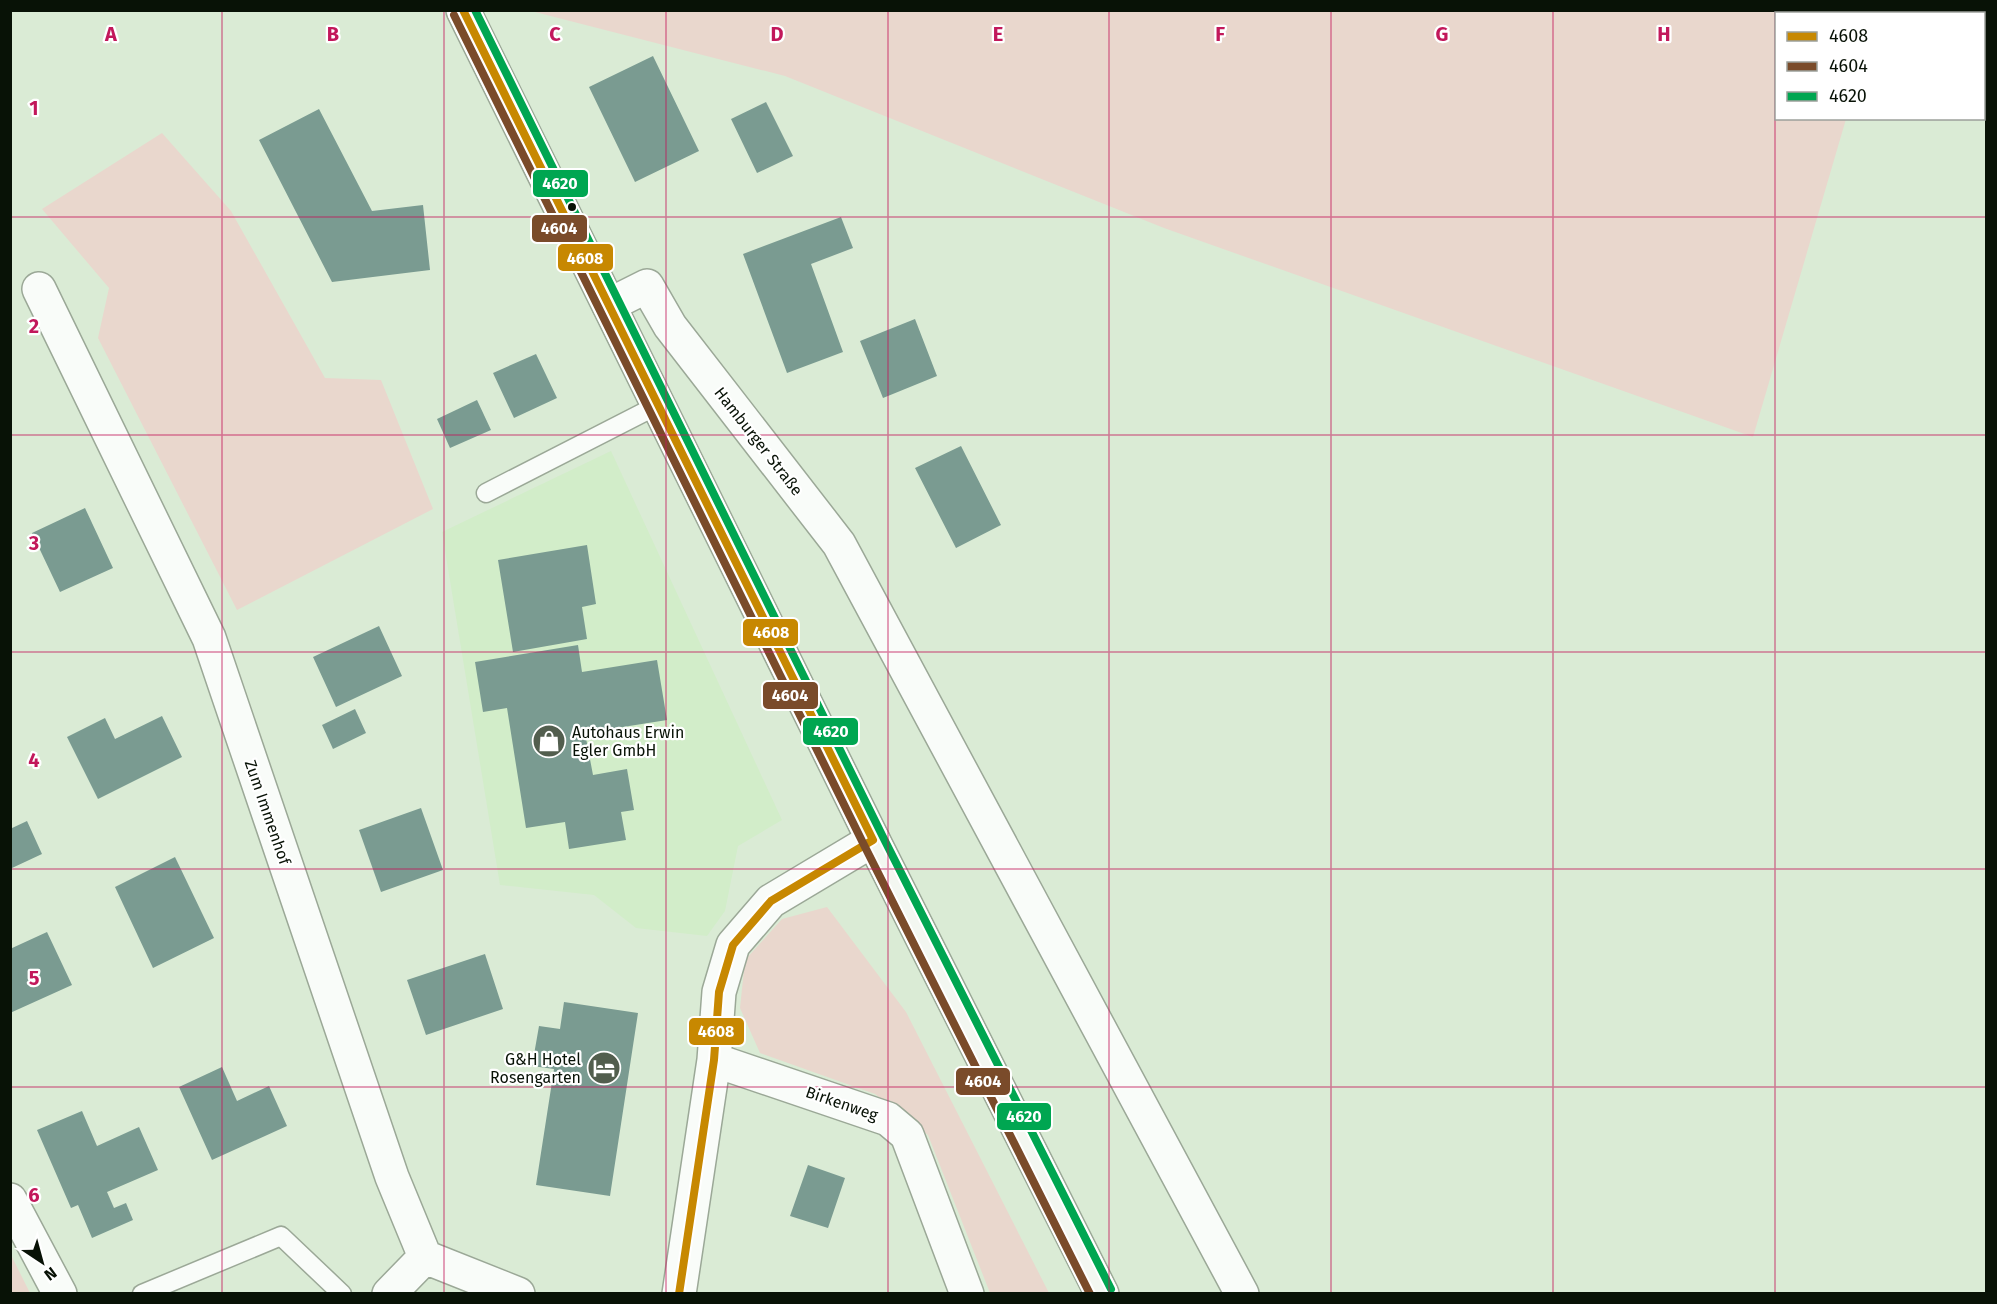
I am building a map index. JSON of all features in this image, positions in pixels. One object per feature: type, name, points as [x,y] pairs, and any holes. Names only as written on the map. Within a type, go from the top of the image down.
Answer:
[{"type":"main road","points":[[463,10],[873,840],[1102,1293]]},
{"type":"street","name":"Hamburger Straße","points":[[609,305],[647,286],[670,326],[839,544],[1242,1293]]},
{"type":"street","name":"Zum Immenhof","points":[[39,289],[209,638],[392,1177],[425,1257]]},
{"type":"street","points":[[679,1293],[714,1060],[719,992],[733,945],[771,901],[873,840]]},
{"type":"street","name":"Birkenweg","points":[[714,1060],[888,1119],[907,1135],[967,1293]]},
{"type":"street","points":[[10,1200],[60,1293]]},
{"type":"street","points":[[389,1293],[425,1257],[518,1293]]},
{"type":"lane","points":[[486,493],[658,405]]},
{"type":"lane","points":[[142,1293],[281,1236],[342,1293]]},
{"type":"shaded area","points":[[1877,10],[1876,12],[1775,12],[1775,120],[1846,120],[1753,437],[1164,228],[785,76],[531,11]]},
{"type":"shaded area","points":[[162,133],[231,211],[325,378],[381,380],[433,509],[237,610],[98,338],[109,288],[42,209]]},
{"type":"shaded area","points":[[611,451],[782,820],[738,846],[725,911],[707,936],[636,928],[594,895],[500,885],[442,532]]},
{"type":"shaded area","points":[[827,907],[906,1012],[1049,1293],[990,1293],[928,1135],[875,1094],[760,1053],[740,1008],[745,960],[782,919]]},
{"type":"shaded area","points":[[11,1255],[30,1293],[11,1293]]},
{"type":"building","points":[[653,56],[699,151],[635,182],[589,87]]},
{"type":"building","points":[[766,102],[793,156],[757,173],[731,119]]},
{"type":"building","points":[[319,109],[372,211],[423,205],[430,270],[332,282],[259,140]]},
{"type":"building","points":[[841,217],[853,248],[811,264],[843,352],[787,373],[743,254]]},
{"type":"building","points":[[915,319],[937,376],[883,398],[860,341]]},
{"type":"building","points":[[536,354],[557,398],[514,418],[493,373]]},
{"type":"building","points":[[477,400],[491,430],[450,448],[437,419]]},
{"type":"building","points":[[961,446],[1001,525],[956,548],[915,468]]},
{"type":"building","points":[[85,508],[113,568],[60,592],[32,533]]},
{"type":"building","points":[[587,545],[596,604],[582,607],[587,639],[513,652],[498,560]]},
{"type":"building","points":[[379,626],[402,676],[336,707],[313,657]]},
{"type":"building","name":"Autohaus Erwin Egler GmbH","points":[[578,645],[582,672],[657,660],[667,720],[585,733],[593,775],[627,769],[634,810],[621,812],[626,840],[569,849],[565,822],[526,828],[507,708],[483,712],[475,662]]},
{"type":"building","points":[[355,709],[366,733],[333,749],[322,725]]},
{"type":"building","points":[[162,716],[182,757],[98,799],[67,737],[105,718],[115,739]]},
{"type":"building","points":[[421,808],[443,870],[381,892],[359,830]]},
{"type":"building","points":[[27,821],[42,854],[12,868],[10,829]]},
{"type":"building","points":[[175,857],[214,938],[153,968],[115,887]]},
{"type":"building","points":[[47,932],[72,985],[10,1013],[10,949]]},
{"type":"building","points":[[485,954],[503,1009],[426,1035],[407,980]]},
{"type":"building","points":[[564,1002],[638,1013],[610,1196],[536,1185],[554,1069],[532,1066],[539,1026],[560,1029]]},
{"type":"building","points":[[222,1067],[237,1101],[269,1086],[287,1126],[212,1160],[179,1087]]},
{"type":"building","points":[[82,1111],[97,1146],[139,1127],[158,1170],[107,1192],[114,1208],[126,1203],[133,1220],[92,1238],[78,1205],[71,1208],[37,1130]]},
{"type":"building","points":[[808,1165],[845,1178],[828,1228],[790,1216]]},
{"type":"transit line","name":"4608","points":[[463,10],[873,840]]},
{"type":"transit line","name":"4620","points":[[475,10],[882,835],[1111,1289]]},
{"type":"transit line","name":"4604","points":[[454,15],[864,845],[1090,1294]]},
{"type":"transit line","name":"4608","points":[[679,1294],[714,1060],[719,992],[733,945],[771,901],[873,840]]},
{"type":"place","name":"Autohaus Erwin Egler GmbH","points":[[549,741]]},
{"type":"place","name":"G&H Hotel Rosengarten","points":[[604,1068]]}]
